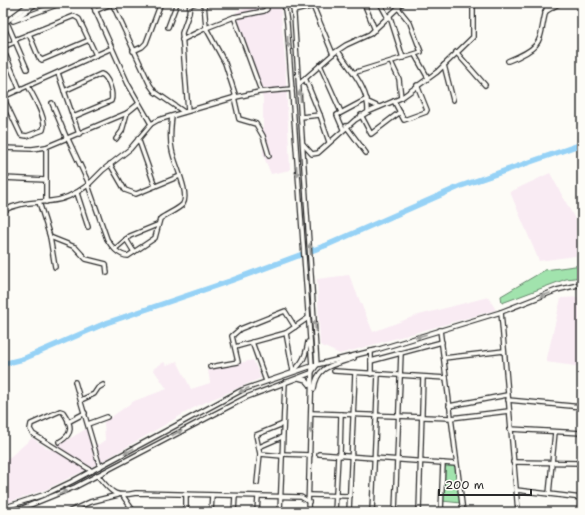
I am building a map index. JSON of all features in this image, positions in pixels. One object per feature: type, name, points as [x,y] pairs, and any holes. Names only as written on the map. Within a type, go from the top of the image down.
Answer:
[{"type":"street","points":[[3,24],[32,3]]},
{"type":"street","points":[[3,28],[37,3]]},
{"type":"street","points":[[13,21],[62,3]]},
{"type":"street","points":[[92,3],[138,104],[151,124]]},
{"type":"street","points":[[95,11],[113,3],[133,51],[150,85],[155,92],[186,112]]},
{"type":"street","points":[[133,51],[142,47],[146,42],[161,3]]},
{"type":"street","points":[[168,27],[177,3]]},
{"type":"street","points":[[186,112],[182,33],[190,4],[196,3]]},
{"type":"street","points":[[204,3],[206,28],[225,63],[235,97],[239,119],[256,124],[264,136],[269,156]]},
{"type":"street","points":[[182,40],[206,28],[234,17],[264,11],[267,9],[266,3]]},
{"type":"street","points":[[284,3],[287,22],[304,278],[312,366],[312,405]]},
{"type":"street","points":[[13,512],[24,510],[97,475],[247,397],[311,372],[317,365],[299,84],[294,12],[292,3]]},
{"type":"street","points":[[294,12],[314,5],[326,3]]},
{"type":"street","points":[[364,3],[375,30]]},
{"type":"street","points":[[380,3],[389,17],[403,58]]},
{"type":"street","points":[[299,84],[333,54],[370,34],[402,3]]},
{"type":"street","points":[[303,144],[312,154],[315,155],[346,126],[368,112],[401,98],[444,65],[473,37],[473,3]]},
{"type":"street","points":[[508,60],[523,55],[538,44],[544,29],[545,12],[548,3]]},
{"type":"street","points":[[545,12],[560,3]]},
{"type":"street","points":[[314,5],[333,54]]},
{"type":"street","points":[[353,73],[421,52],[410,23],[398,8]]},
{"type":"street","points":[[3,47],[74,16],[79,19],[96,55]]},
{"type":"street","points":[[234,17],[261,92]]},
{"type":"street","points":[[8,25],[26,69]]},
{"type":"street","points":[[30,34],[42,60],[89,40]]},
{"type":"street","points":[[28,86],[45,125],[43,130],[28,136],[21,135],[3,97],[112,48]]},
{"type":"street","points":[[338,51],[353,73],[368,100],[379,107]]},
{"type":"street","points":[[456,52],[485,85]]},
{"type":"street","points":[[415,55],[428,78]]},
{"type":"street","points":[[6,56],[20,90]]},
{"type":"street","points":[[391,62],[399,78],[401,98]]},
{"type":"street","points":[[444,65],[453,100]]},
{"type":"street","points":[[320,66],[341,112]]},
{"type":"street","points":[[58,73],[79,134]]},
{"type":"street","points":[[64,91],[101,74],[106,77],[113,96],[111,101],[73,117]]},
{"type":"street","points":[[305,78],[329,142]]},
{"type":"street","points":[[394,101],[403,119],[406,120],[427,111],[417,85]]},
{"type":"street","points":[[3,211],[16,205],[62,199],[77,193],[130,148],[151,124],[235,97],[261,92],[292,89]]},
{"type":"street","points":[[343,129],[337,115],[368,100]]},
{"type":"street","points":[[368,100],[368,112]]},
{"type":"street","points":[[52,103],[99,212],[103,231],[110,245],[126,256],[155,238],[157,225],[160,219],[182,205],[185,200],[185,192],[170,140],[172,116]]},
{"type":"street","points":[[3,148],[32,149],[46,147],[127,113],[138,104]]},
{"type":"street","points":[[361,116],[372,134],[400,112]]},
{"type":"street","points":[[116,139],[122,131],[127,113]]},
{"type":"street","points":[[301,117],[320,115]]},
{"type":"street","points":[[346,126],[366,153]]},
{"type":"street","points":[[138,138],[155,186]]},
{"type":"street","points":[[46,147],[46,202]]},
{"type":"street","points":[[110,164],[122,186],[130,192],[136,194],[180,176]]},
{"type":"street","points":[[3,178],[46,180]]},
{"type":"street","points":[[77,193],[88,227]]},
{"type":"street","points":[[39,202],[50,237],[55,267]]},
{"type":"street","points":[[115,249],[126,239],[138,232],[157,225]]},
{"type":"street","points":[[50,237],[75,247],[86,259],[106,264],[107,273]]},
{"type":"street","points":[[126,239],[134,252]]},
{"type":"street","points":[[3,508],[46,494],[100,467],[242,390],[292,372],[376,350],[501,312],[557,290],[581,284]]},
{"type":"street","points":[[210,367],[237,363],[238,359],[232,336],[237,332],[284,312],[286,312],[295,327]]},
{"type":"street","points":[[501,312],[518,512]]},
{"type":"street","points":[[235,347],[286,333],[308,318]]},
{"type":"street","points":[[440,330],[462,512]]},
{"type":"street","points":[[286,333],[292,372]]},
{"type":"street","points":[[292,372],[302,362],[306,353],[309,335]]},
{"type":"street","points":[[252,342],[266,381]]},
{"type":"street","points":[[371,362],[442,342]]},
{"type":"street","points":[[308,512],[311,413],[316,378],[320,371],[376,350]]},
{"type":"street","points":[[444,358],[504,351]]},
{"type":"street","points":[[371,352],[371,374]]},
{"type":"street","points":[[395,512],[401,353]]},
{"type":"street","points":[[334,371],[446,378]]},
{"type":"street","points":[[349,512],[355,373]]},
{"type":"street","points":[[372,512],[378,374]]},
{"type":"street","points":[[298,377],[306,380],[312,387]]},
{"type":"street","points":[[418,512],[423,377]]},
{"type":"street","points":[[75,382],[100,467]]},
{"type":"street","points":[[280,512],[284,382]]},
{"type":"street","points":[[81,400],[94,394],[98,388],[103,385]]},
{"type":"street","points":[[449,406],[508,397],[582,407]]},
{"type":"street","points":[[59,442],[67,438],[70,433],[68,422],[60,411],[30,424],[30,429],[33,434],[92,471]]},
{"type":"street","points":[[311,413],[422,419],[451,418],[509,411]]},
{"type":"street","points":[[68,422],[85,413]]},
{"type":"street","points":[[335,512],[342,414]]},
{"type":"street","points":[[88,424],[107,417]]},
{"type":"street","points":[[257,483],[260,454],[256,435],[283,424]]},
{"type":"street","points":[[510,429],[582,433]]},
{"type":"street","points":[[549,494],[555,432]]},
{"type":"street","points":[[259,448],[282,437]]},
{"type":"street","points":[[260,454],[310,455]]},
{"type":"street","points":[[318,454],[456,464]]},
{"type":"street","points":[[514,462],[582,463]]},
{"type":"street","points":[[441,512],[444,463]]},
{"type":"street","points":[[97,475],[118,495]]},
{"type":"street","points":[[516,490],[582,499],[579,512]]},
{"type":"street","points":[[68,512],[90,502],[118,495],[123,496],[136,493],[301,497],[309,502]]},
{"type":"street","points":[[186,494],[186,512]]},
{"type":"street","points":[[211,512],[212,495]]},
{"type":"street","points":[[123,496],[134,512]]},
{"type":"street","points":[[234,512],[235,496]]},
{"type":"street","points":[[257,512],[258,496]]},
{"type":"street","points":[[309,496],[350,496]]},
{"type":"shaded area","points":[[257,3],[280,3],[285,59],[290,170],[271,174],[263,155],[263,99],[236,12]]},
{"type":"shaded area","points":[[550,173],[582,232],[582,255],[539,261],[510,192]]},
{"type":"shaded area","points":[[349,275],[373,332],[415,316],[488,297],[496,310],[340,354],[320,345],[317,279]]},
{"type":"shaded area","points":[[582,297],[582,367],[546,362],[561,298]]},
{"type":"shaded area","points":[[253,360],[261,378],[197,406],[101,462],[45,490],[3,504],[3,463],[32,438],[50,450],[86,429],[98,445],[105,440],[104,422],[134,401],[167,389],[153,369],[164,362],[167,365],[177,361],[191,389],[210,383],[208,370]]},
{"type":"green space","points":[[582,265],[582,277],[566,279],[502,303],[501,296],[545,270]]},
{"type":"green space","points":[[443,463],[456,464],[461,503],[442,501]]},
{"type":"waterway","points":[[3,364],[23,359],[106,323],[230,281],[327,245],[461,186],[582,144]]}]
